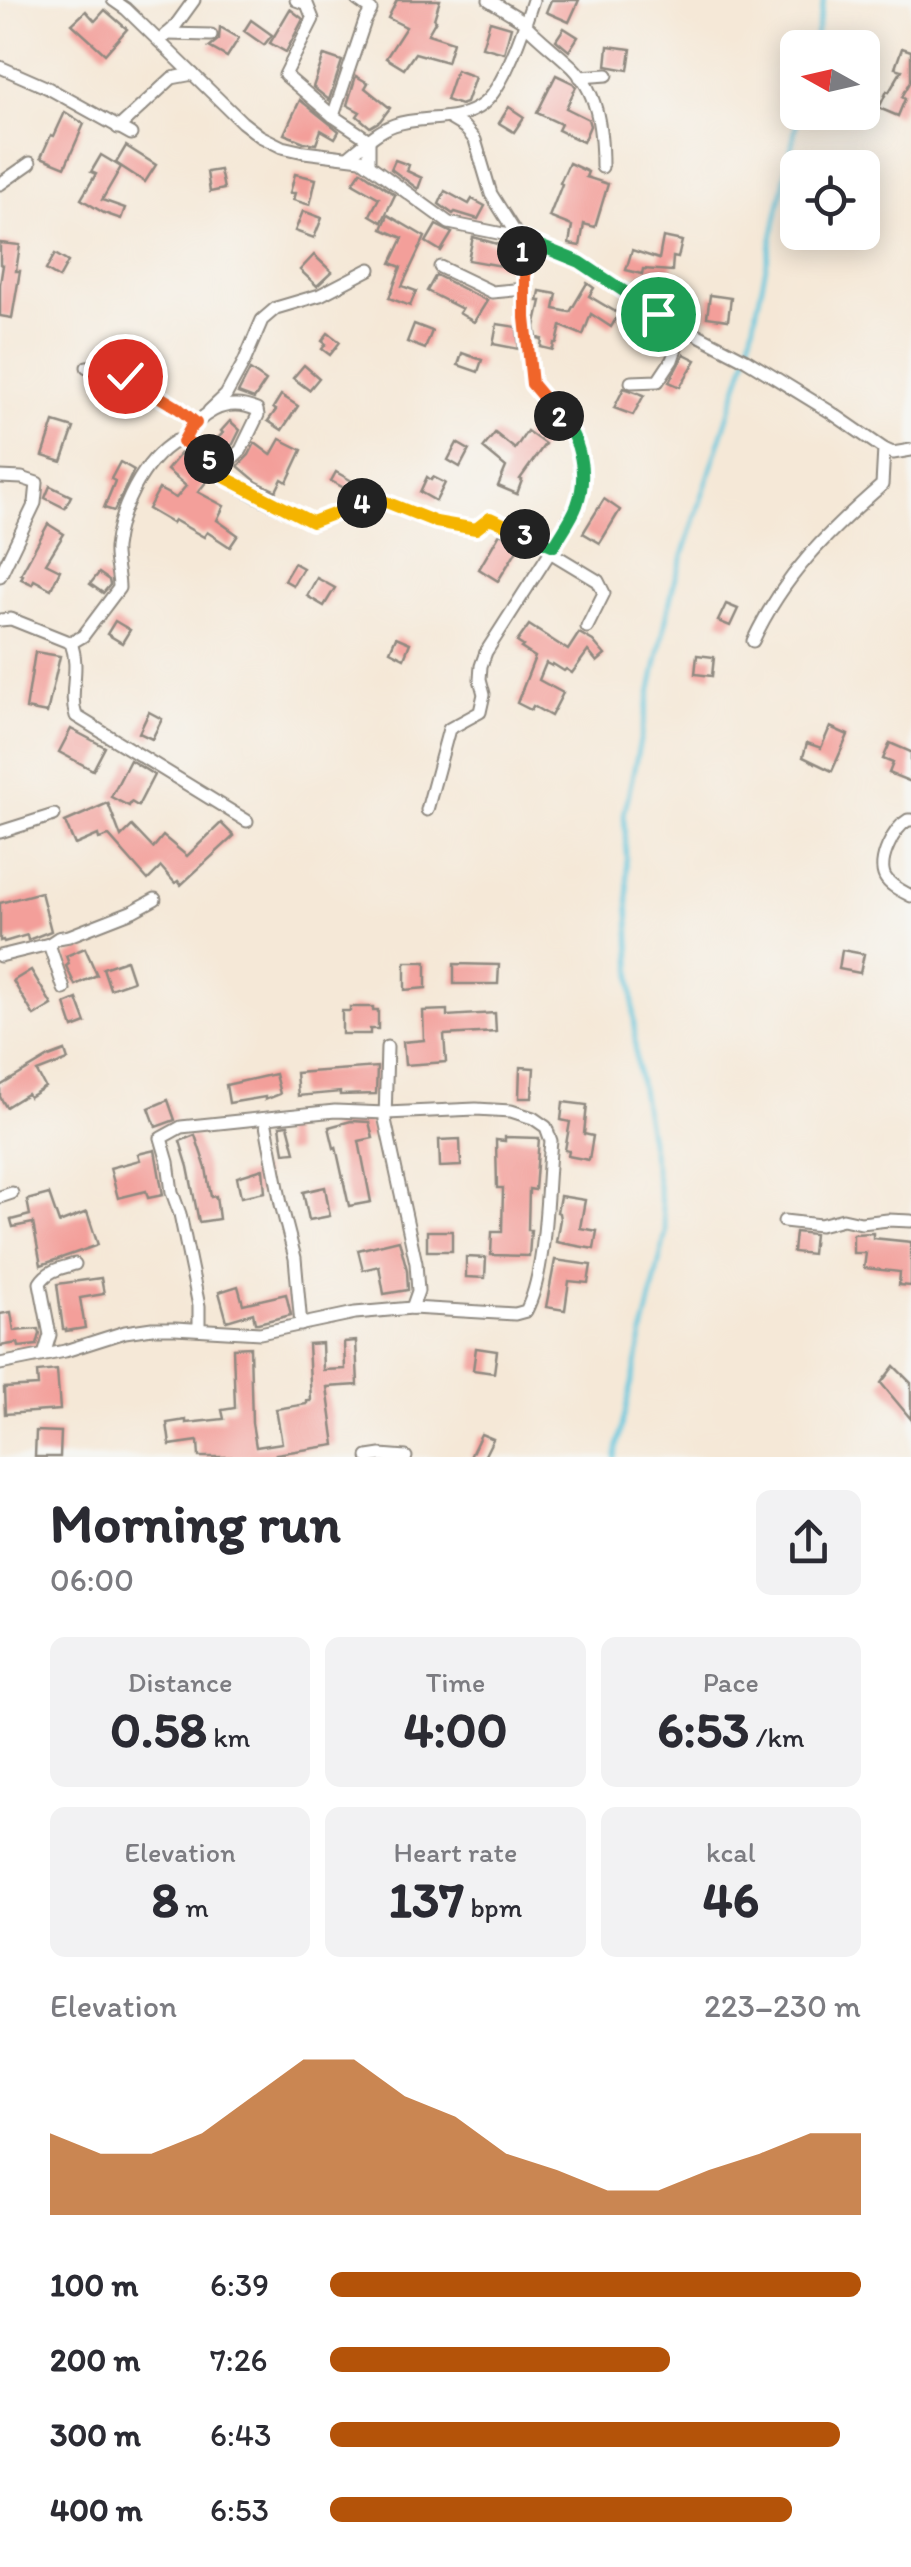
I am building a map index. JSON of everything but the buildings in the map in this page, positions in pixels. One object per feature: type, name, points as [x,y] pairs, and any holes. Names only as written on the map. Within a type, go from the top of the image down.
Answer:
[{"type":"street","points":[[113,0],[163,38],[193,74],[260,136],[282,147],[361,159],[449,223],[518,237],[580,262],[658,314],[830,411],[884,449],[893,453],[911,450]]},
{"type":"street","points":[[163,38],[194,0]]},
{"type":"street","points":[[333,116],[365,21],[375,5],[356,0]]},
{"type":"street","points":[[489,0],[525,23],[550,50],[569,63],[591,94],[598,118],[602,167]]},
{"type":"street","points":[[349,156],[395,124],[449,118],[484,104],[504,72],[533,0]]},
{"type":"street","points":[[307,1],[313,19],[285,75],[333,116],[369,140]]},
{"type":"street","points":[[163,38],[211,34]]},
{"type":"street","points":[[0,67],[48,88],[131,134]]},
{"type":"street","points":[[118,128],[172,78],[193,74]]},
{"type":"street","points":[[580,78],[607,75]]},
{"type":"street","points":[[426,810],[449,728],[480,712],[484,694],[481,666],[486,652],[552,549],[577,504],[582,483],[580,452],[566,423],[532,384],[525,318],[525,262],[518,237],[491,194],[475,140],[464,126],[449,118]]},
{"type":"street","points":[[368,165],[369,140]]},
{"type":"street","points":[[0,184],[30,163]]},
{"type":"street","points":[[440,267],[492,292],[525,289]]},
{"type":"street","points":[[183,442],[190,429],[226,394],[262,320],[276,308],[320,295],[370,269]]},
{"type":"street","points":[[631,382],[658,381],[672,360],[684,326]]},
{"type":"street","points":[[87,367],[106,365],[196,423]]},
{"type":"street","points":[[209,411],[250,406],[258,415],[241,450],[220,470]]},
{"type":"street","points":[[0,620],[71,642],[82,636],[119,588],[116,546],[122,516],[139,482],[171,444],[183,442],[228,479],[312,522],[376,498],[436,522],[476,529],[490,518],[552,549],[598,581],[604,592],[587,627]]},
{"type":"street","points":[[754,641],[766,612],[821,540],[882,485],[884,449]]},
{"type":"street","points":[[0,477],[37,483],[35,503],[0,576]]},
{"type":"street","points":[[71,642],[76,655],[76,716],[247,821]]},
{"type":"street","points":[[0,832],[54,814]]},
{"type":"street","points":[[911,820],[900,824],[882,867],[892,886],[911,896]]},
{"type":"street","points":[[0,956],[49,944],[155,900]]},
{"type":"street","points":[[49,944],[64,988]]},
{"type":"street","points":[[387,1047],[386,1120],[416,1264],[418,1291],[412,1308]]},
{"type":"street","points":[[0,1364],[152,1328],[260,1334],[355,1313],[412,1308],[515,1314],[526,1311],[544,1234],[550,1141],[546,1127],[511,1112],[335,1111],[182,1127],[161,1138],[196,1288],[200,1329]]},
{"type":"street","points":[[264,1120],[295,1258],[301,1325]]},
{"type":"street","points":[[784,1221],[911,1221]]},
{"type":"street","points":[[44,1355],[50,1335],[40,1283],[51,1272],[74,1264]]},
{"type":"street","points":[[368,1457],[406,1457]]},
{"type":"waterway","points":[[817,30],[824,0]]},
{"type":"waterway","points":[[615,1457],[666,1232],[636,1060],[624,815],[673,587],[746,360],[795,130]]},
{"type":"route","points":[[125,376],[196,423],[183,442],[208,458],[228,479],[312,522],[376,498],[436,522],[476,529],[490,518],[554,546],[577,504],[582,483],[580,452],[566,423],[532,384],[525,318],[525,262],[518,237],[580,262],[658,314]]}]
